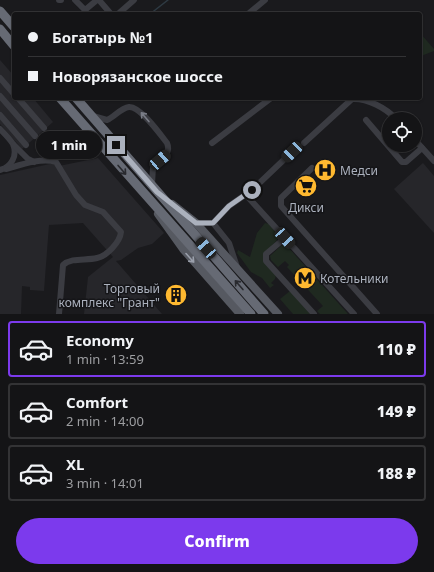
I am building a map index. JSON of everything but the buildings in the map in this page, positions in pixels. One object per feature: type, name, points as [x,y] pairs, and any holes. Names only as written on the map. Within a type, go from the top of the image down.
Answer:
[{"type":"highway","points":[[0,11],[12,25]]},
{"type":"highway","points":[[0,30],[12,44]]},
{"type":"highway","points":[[62,100],[151,203],[251,314]]},
{"type":"highway","points":[[78,100],[264,314]]},
{"type":"main road","points":[[155,190],[196,223],[278,314]]},
{"type":"main road","points":[[151,203],[183,250],[240,314]]},
{"type":"street","points":[[75,0],[86,10],[98,0],[109,12]]},
{"type":"street","points":[[120,12],[134,0]]},
{"type":"street","points":[[250,12],[265,0]]},
{"type":"street","points":[[0,78],[12,92]]},
{"type":"street","points":[[0,96],[35,136]]},
{"type":"street","points":[[20,100],[44,128]]},
{"type":"street","points":[[212,143],[268,100]]},
{"type":"street","points":[[304,143],[351,100]]},
{"type":"street","points":[[363,100],[379,106],[388,112]]},
{"type":"street","points":[[89,113],[96,118],[107,120],[124,108],[134,107],[138,109],[162,137],[169,147],[167,155],[152,167],[151,183],[155,190]]},
{"type":"street","points":[[0,115],[26,145]]},
{"type":"street","points":[[366,120],[371,131],[382,142]]},
{"type":"street","points":[[0,129],[13,144],[32,160]]},
{"type":"street","points":[[3,169],[14,157],[13,144]]},
{"type":"street","points":[[422,148],[434,161]]},
{"type":"street","points":[[196,223],[213,223],[229,206],[246,195],[292,152]]},
{"type":"street","points":[[392,152],[402,162],[406,162],[417,152]]},
{"type":"street","points":[[3,169],[32,160],[56,162],[76,195],[85,205],[103,212],[111,219],[121,232],[121,238],[113,247],[98,258],[75,260],[67,262],[63,265],[59,314]]},
{"type":"street","points":[[312,168],[281,198],[281,206],[376,314]]},
{"type":"street","points":[[246,195],[354,314]]},
{"type":"street","points":[[213,223],[229,243],[237,267]]},
{"type":"street","points":[[285,238],[266,254],[266,261],[314,314]]},
{"type":"shaded area","points":[[0,60],[12,74],[12,100],[35,100],[53,122],[22,149],[0,124]]},
{"type":"shaded area","points":[[98,158],[164,233],[152,244],[138,248],[121,260],[116,261],[162,314],[84,314],[88,277],[113,257],[83,223],[49,225],[44,291],[30,290],[30,287],[22,286],[21,314],[0,314],[0,175],[54,163],[59,166]]},
{"type":"shaded area","points":[[423,163],[434,176],[434,233],[394,189]]},
{"type":"green space","points":[[422,35],[434,49],[434,51],[422,56]]},
{"type":"green space","points":[[265,223],[269,224],[280,237],[266,252],[276,275],[275,279],[271,283],[274,285],[270,288],[262,278],[251,272],[237,253],[238,250],[250,257],[257,233]]},
{"type":"green space","points":[[282,245],[287,246],[348,314],[320,314],[317,311],[323,306],[287,267],[289,265],[285,261],[278,267],[271,260],[270,256]]},
{"type":"green space","points":[[290,291],[310,314],[293,314],[280,299]]},
{"type":"waterway","points":[[153,12],[168,0]]},
{"type":"place","name":"Медси","points":[[325,170]]},
{"type":"place","name":"Дикси","points":[[306,186]]},
{"type":"place","name":"Котельники","points":[[305,278]]},
{"type":"place","name":"Торговый комплекс \"Грант\"","points":[[176,295]]},
{"type":"route","points":[[116,145],[157,192],[196,223],[213,223],[229,206],[252,190]]}]
